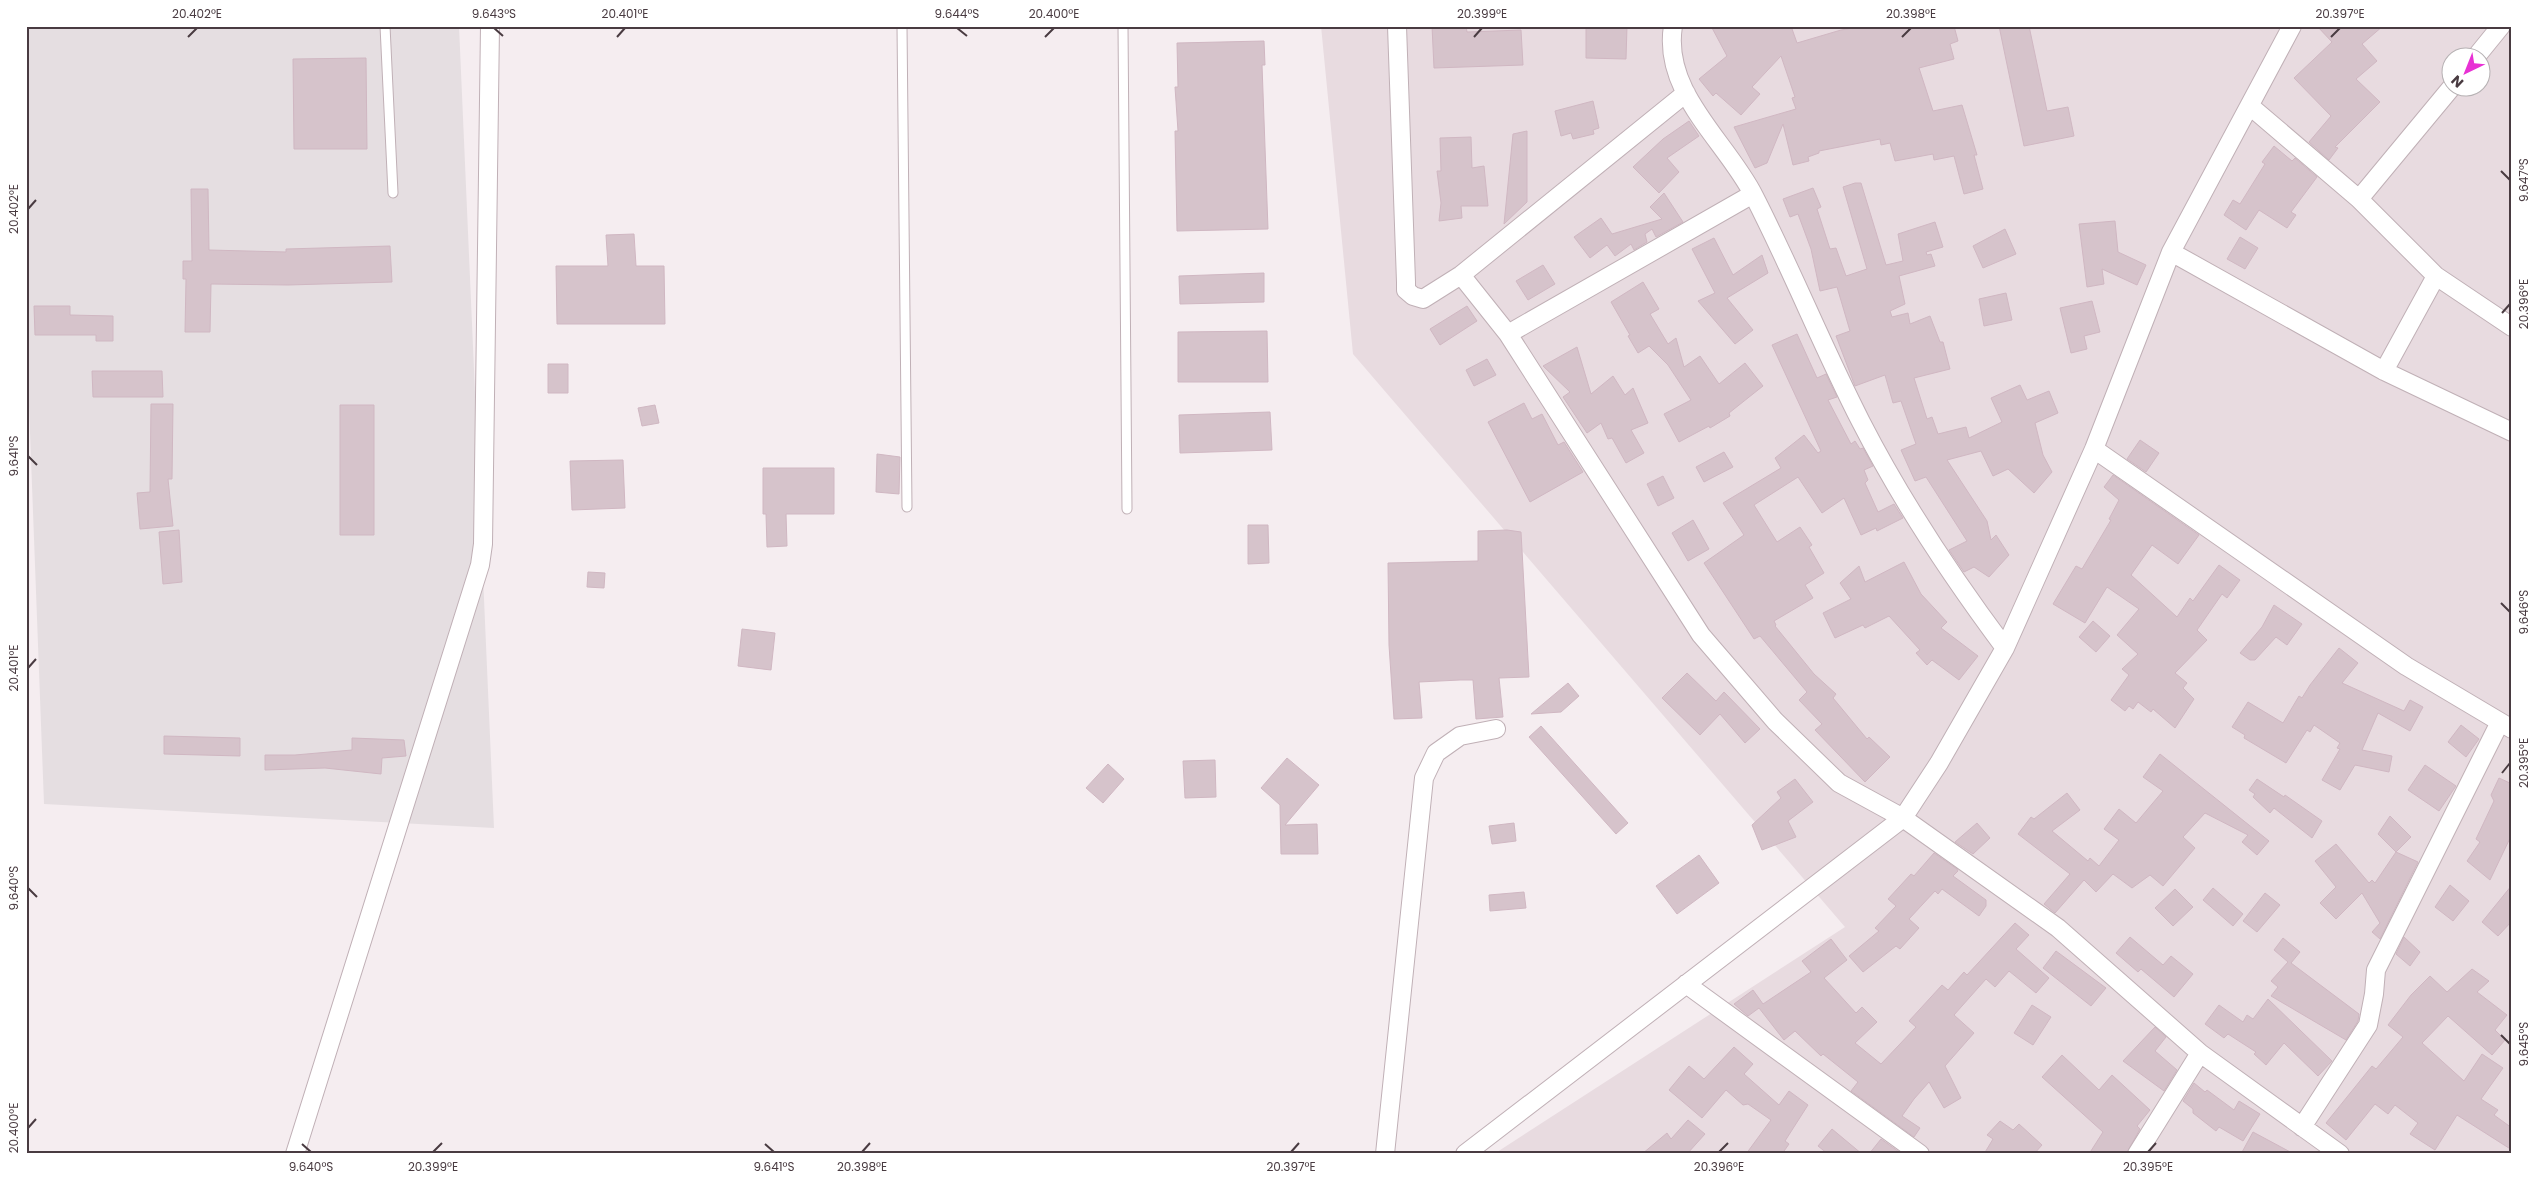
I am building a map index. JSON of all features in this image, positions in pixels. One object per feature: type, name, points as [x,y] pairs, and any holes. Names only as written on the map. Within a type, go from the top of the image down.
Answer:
[{"type":"street","points":[[295,1154],[480,566],[483,544],[490,26]]},
{"type":"street","points":[[1397,26],[1406,290],[1413,296],[1423,299],[1462,275],[1686,93]]},
{"type":"street","points":[[1673,26],[1672,54],[1677,74],[1686,93],[1754,194],[1866,431],[1909,507],[1962,590],[2005,648]]},
{"type":"street","points":[[1465,1154],[1903,818],[1939,763],[2005,648],[2094,449],[2171,252],[2292,26]]},
{"type":"street","points":[[2483,48],[2501,26]]},
{"type":"street","points":[[2359,199],[2443,98]]},
{"type":"street","points":[[2250,106],[2359,199],[2436,276],[2512,327]]},
{"type":"street","points":[[1508,334],[1754,194]]},
{"type":"street","points":[[2171,252],[2384,371],[2512,432]]},
{"type":"street","points":[[1462,275],[1508,334],[1701,636],[1775,721],[1839,783],[1903,818],[2058,928],[2200,1052],[2340,1154]]},
{"type":"street","points":[[2384,371],[2436,276]]},
{"type":"street","points":[[2094,449],[2406,666],[2506,726],[2376,970],[2368,1025],[2302,1127]]},
{"type":"street","points":[[1385,1154],[1424,778],[1436,753],[1460,736],[1496,729]]},
{"type":"street","points":[[1686,984],[1920,1154]]},
{"type":"street","points":[[2137,1154],[2200,1052]]},
{"type":"lane","points":[[385,26],[393,193]]},
{"type":"lane","points":[[902,26],[907,507]]},
{"type":"lane","points":[[1122,26],[1127,509]]},
{"type":"shaded area","points":[[26,26],[459,26],[494,828],[44,804],[26,326]]},
{"type":"shaded area","points":[[1321,26],[2512,26],[2512,1154],[1494,1154],[1845,927],[1353,354]]},
{"type":"building","points":[[1432,26],[1466,26],[1467,32],[1521,30],[1523,65],[1434,68]]},
{"type":"building","points":[[1586,26],[1627,26],[1626,59],[1586,58]]},
{"type":"building","points":[[1711,26],[1791,26],[1797,43],[1841,30],[1864,26],[1954,26],[1958,41],[1950,44],[1954,59],[1919,68],[1933,111],[1962,105],[1977,155],[1974,155],[1983,189],[1964,194],[1954,156],[1934,160],[1933,154],[1895,161],[1890,143],[1881,145],[1880,139],[1819,151],[1819,153],[1808,157],[1809,161],[1793,165],[1783,124],[1767,163],[1755,168],[1734,127],[1796,109],[1792,98],[1795,97],[1781,56],[1752,87],[1760,94],[1741,115],[1716,93],[1713,96],[1699,79],[1727,56]]},
{"type":"building","points":[[1999,26],[2029,26],[2047,111],[2068,107],[2074,136],[2024,146]]},
{"type":"building","points":[[2317,26],[2383,26],[2362,44],[2377,61],[2356,79],[2380,102],[2335,147],[2338,148],[2329,160],[2309,142],[2331,116],[2294,78],[2332,42]]},
{"type":"building","points":[[1264,41],[1265,65],[1262,65],[1268,229],[1177,231],[1175,131],[1178,131],[1175,87],[1178,87],[1177,43]]},
{"type":"building","points":[[366,58],[367,149],[294,149],[293,59]]},
{"type":"building","points":[[1593,101],[1599,128],[1593,130],[1594,134],[1573,139],[1571,133],[1561,136],[1555,111]]},
{"type":"building","points":[[1689,121],[1699,136],[1667,158],[1679,172],[1659,193],[1633,167],[1663,139]]},
{"type":"building","points":[[1527,131],[1527,202],[1504,224],[1513,134]]},
{"type":"building","points":[[1471,137],[1472,168],[1484,166],[1488,206],[1461,206],[1462,218],[1439,221],[1441,203],[1437,171],[1441,171],[1440,138]]},
{"type":"building","points":[[2274,146],[2292,161],[2295,158],[2317,177],[2291,212],[2296,215],[2287,228],[2259,210],[2246,230],[2224,215],[2233,200],[2240,204],[2265,164],[2262,162]]},
{"type":"building","points":[[1861,183],[1886,265],[1903,261],[1898,234],[1935,222],[1943,247],[1926,252],[1927,255],[1931,254],[1935,266],[1899,276],[1905,304],[1890,311],[1892,317],[1908,313],[1910,324],[1930,316],[1940,342],[1943,342],[1950,369],[1914,378],[1927,419],[1932,417],[1938,434],[1966,427],[1969,438],[2002,422],[1991,398],[2020,385],[2027,400],[2049,391],[2058,413],[2035,423],[2043,455],[2052,472],[2034,493],[2008,469],[1993,476],[1981,451],[1947,460],[1987,521],[1991,540],[1996,535],[2009,555],[1989,577],[1974,567],[1964,572],[1949,550],[1967,541],[1926,477],[1915,481],[1901,450],[1916,444],[1901,401],[1893,403],[1885,375],[1855,386],[1836,336],[1850,331],[1837,287],[1820,291],[1811,249],[1798,214],[1790,217],[1783,199],[1813,188],[1821,207],[1817,209],[1830,249],[1836,248],[1846,276],[1867,269],[1843,187]]},
{"type":"building","points":[[191,189],[208,189],[209,250],[286,252],[286,249],[390,246],[392,282],[288,285],[211,284],[210,332],[185,332],[186,279],[183,279],[183,261],[192,261]]},
{"type":"building","points":[[1664,193],[1683,222],[1656,237],[1652,229],[1645,234],[1647,242],[1634,250],[1631,244],[1615,256],[1607,245],[1590,258],[1574,237],[1601,218],[1612,234],[1662,219],[1650,207]]},
{"type":"building","points":[[2115,221],[2118,252],[2146,265],[2137,285],[2102,269],[2104,284],[2087,287],[2079,224]]},
{"type":"building","points":[[2005,229],[2016,254],[1983,268],[1973,246]]},
{"type":"building","points":[[634,234],[636,266],[664,266],[665,324],[557,324],[556,266],[608,266],[606,235]]},
{"type":"building","points":[[2240,237],[2258,248],[2245,269],[2227,259]]},
{"type":"building","points":[[1714,238],[1733,275],[1762,255],[1768,273],[1727,298],[1753,330],[1735,344],[1698,301],[1715,293],[1692,249]]},
{"type":"building","points":[[1543,265],[1555,284],[1528,300],[1516,281]]},
{"type":"building","points":[[1264,273],[1264,302],[1180,304],[1179,276]]},
{"type":"building","points":[[1643,282],[1659,309],[1650,314],[1668,344],[1676,338],[1684,367],[1700,356],[1719,384],[1745,363],[1763,386],[1729,413],[1730,416],[1710,428],[1709,426],[1679,442],[1664,414],[1691,400],[1668,365],[1649,346],[1638,353],[1611,302]]},
{"type":"building","points":[[2006,293],[2012,320],[1984,326],[1979,299]]},
{"type":"building","points":[[2092,301],[2100,332],[2084,336],[2087,349],[2071,353],[2060,308]]},
{"type":"building","points":[[34,306],[70,306],[70,315],[113,316],[113,341],[96,341],[96,335],[35,335]]},
{"type":"building","points":[[1467,306],[1477,321],[1440,345],[1430,329]]},
{"type":"building","points":[[1267,331],[1268,382],[1178,382],[1178,332]]},
{"type":"building","points":[[1797,334],[1817,378],[1826,374],[1837,397],[1828,400],[1851,444],[1855,441],[1860,449],[1863,448],[1873,466],[1864,470],[1868,480],[1865,483],[1878,512],[1894,504],[1903,518],[1877,531],[1876,528],[1861,535],[1844,498],[1822,513],[1798,477],[1754,505],[1777,542],[1800,527],[1812,545],[1809,547],[1824,573],[1805,585],[1813,598],[1774,621],[1775,626],[1814,674],[1836,694],[1833,698],[1867,739],[1869,737],[1890,757],[1865,782],[1815,730],[1822,724],[1799,700],[1807,692],[1760,636],[1754,639],[1704,563],[1744,535],[1723,503],[1781,468],[1775,458],[1804,435],[1818,453],[1821,451],[1772,345]]},
{"type":"building","points":[[1577,347],[1591,394],[1613,376],[1625,395],[1633,388],[1648,423],[1631,430],[1644,453],[1626,463],[1612,438],[1608,439],[1601,423],[1587,433],[1563,397],[1570,392],[1543,366]]},
{"type":"building","points":[[1487,359],[1496,375],[1474,386],[1466,370]]},
{"type":"building","points":[[548,364],[568,364],[568,393],[548,393]]},
{"type":"building","points":[[92,371],[162,371],[163,397],[93,397]]},
{"type":"building","points":[[1524,403],[1532,419],[1542,414],[1558,445],[1564,442],[1583,472],[1530,502],[1488,422]]},
{"type":"building","points":[[151,404],[173,404],[172,479],[168,479],[173,526],[140,529],[137,493],[150,492]]},
{"type":"building","points":[[340,405],[374,405],[374,535],[340,535]]},
{"type":"building","points":[[655,405],[659,423],[642,426],[638,408]]},
{"type":"building","points":[[1270,412],[1272,450],[1180,453],[1179,415]]},
{"type":"building","points":[[2140,440],[2159,453],[2146,472],[2127,459]]},
{"type":"building","points":[[1724,452],[1733,467],[1704,482],[1696,467]]},
{"type":"building","points":[[877,454],[900,457],[899,494],[876,492]]},
{"type":"building","points":[[623,460],[625,508],[572,510],[570,461]]},
{"type":"building","points":[[763,468],[834,468],[834,514],[786,514],[787,546],[767,547],[766,514],[763,514]]},
{"type":"building","points":[[2113,475],[2199,535],[2178,564],[2152,545],[2131,575],[2177,617],[2190,598],[2193,601],[2219,565],[2240,580],[2227,598],[2222,594],[2197,630],[2207,640],[2175,673],[2187,683],[2183,688],[2194,699],[2175,728],[2153,709],[2151,712],[2138,702],[2133,709],[2129,706],[2125,711],[2111,700],[2129,675],[2122,669],[2138,654],[2117,635],[2139,609],[2107,587],[2085,623],[2053,604],[2076,566],[2082,569],[2111,520],[2109,519],[2119,500],[2104,487]]},
{"type":"building","points":[[1663,476],[1674,498],[1658,506],[1647,484]]},
{"type":"building","points":[[1693,520],[1709,549],[1688,561],[1672,533]]},
{"type":"building","points":[[1248,525],[1268,525],[1269,563],[1248,564]]},
{"type":"building","points":[[179,530],[182,582],[163,584],[159,532]]},
{"type":"building","points":[[1507,530],[1521,532],[1529,677],[1499,678],[1503,717],[1476,719],[1473,680],[1460,680],[1419,682],[1422,718],[1394,719],[1389,645],[1388,563],[1478,561],[1478,531]]},
{"type":"building","points":[[1904,562],[1921,594],[1947,622],[1941,628],[1978,656],[1959,680],[1932,660],[1927,665],[1916,653],[1920,650],[1889,616],[1865,628],[1863,625],[1835,638],[1823,613],[1851,599],[1840,583],[1859,566],[1865,582]]},
{"type":"building","points":[[588,572],[605,573],[604,588],[587,587]]},
{"type":"building","points":[[2274,605],[2302,624],[2287,645],[2276,637],[2255,660],[2250,660],[2240,653],[2262,627]]},
{"type":"building","points":[[2093,621],[2110,636],[2096,652],[2079,637]]},
{"type":"building","points":[[742,629],[775,633],[771,670],[738,666]]},
{"type":"building","points":[[2339,648],[2358,663],[2342,683],[2404,711],[2410,700],[2423,707],[2410,731],[2378,713],[2362,750],[2392,756],[2389,772],[2355,765],[2340,790],[2322,780],[2340,749],[2337,748],[2340,743],[2314,725],[2310,732],[2307,730],[2286,763],[2244,738],[2245,735],[2232,727],[2248,702],[2283,723],[2299,696],[2302,698]]},
{"type":"building","points":[[1687,673],[1716,701],[1724,692],[1760,729],[1745,743],[1720,714],[1700,735],[1662,698]]},
{"type":"building","points":[[1568,683],[1579,696],[1561,712],[1531,714]]},
{"type":"building","points":[[2461,725],[2479,739],[2466,757],[2448,742]]},
{"type":"building","points":[[1541,726],[1628,823],[1616,834],[1529,737]]},
{"type":"building","points":[[164,736],[240,738],[240,756],[164,754]]},
{"type":"building","points":[[352,738],[404,740],[406,756],[382,758],[381,774],[325,768],[265,770],[265,755],[295,755],[352,750]]},
{"type":"building","points":[[2160,754],[2269,841],[2257,855],[2242,842],[2248,835],[2205,813],[2183,837],[2195,848],[2163,886],[2150,875],[2132,888],[2113,874],[2096,892],[2084,880],[2055,913],[2044,904],[2070,874],[2018,834],[2031,817],[2034,819],[2067,793],[2080,810],[2052,831],[2088,861],[2090,858],[2099,866],[2119,840],[2104,829],[2119,809],[2136,823],[2163,791],[2143,777]]},
{"type":"building","points":[[1287,758],[1319,785],[1285,825],[1317,824],[1318,854],[1281,854],[1280,805],[1261,788]]},
{"type":"building","points":[[1215,760],[1216,797],[1185,798],[1183,761]]},
{"type":"building","points":[[1108,764],[1124,779],[1103,803],[1086,788]]},
{"type":"building","points":[[2425,765],[2456,786],[2439,811],[2408,790]]},
{"type":"building","points":[[2499,778],[2512,784],[2512,834],[2490,880],[2467,861],[2480,842],[2476,839],[2494,801],[2491,795]]},
{"type":"building","points":[[1795,779],[1813,802],[1788,821],[1796,837],[1762,850],[1752,825],[1781,798],[1777,792]]},
{"type":"building","points":[[2257,779],[2284,797],[2285,795],[2322,821],[2312,838],[2274,808],[2270,813],[2253,797],[2255,794],[2249,790]]},
{"type":"building","points":[[2390,816],[2411,837],[2396,852],[2378,834]]},
{"type":"building","points":[[1514,823],[1516,841],[1492,844],[1489,826]]},
{"type":"building","points":[[1977,823],[1990,838],[1973,854],[1955,842]]},
{"type":"building","points":[[2336,844],[2369,883],[2372,880],[2375,883],[2396,852],[2418,862],[2380,939],[2372,932],[2380,923],[2362,893],[2336,919],[2320,903],[2336,887],[2315,861]]},
{"type":"building","points":[[1934,853],[1957,869],[1958,871],[1953,876],[1986,900],[1986,906],[1979,916],[1942,889],[1938,894],[1935,891],[1909,919],[1919,928],[1900,949],[1896,946],[1863,972],[1849,956],[1879,931],[1875,928],[1896,906],[1888,899],[1911,874],[1914,876]]},
{"type":"building","points":[[1699,855],[1719,883],[1677,914],[1656,886]]},
{"type":"building","points":[[2450,885],[2469,901],[2453,921],[2435,907]]},
{"type":"building","points":[[2512,885],[2512,921],[2498,936],[2482,922]]},
{"type":"building","points":[[2213,888],[2243,914],[2233,926],[2203,900]]},
{"type":"building","points":[[2175,889],[2193,907],[2173,926],[2155,908]]},
{"type":"building","points":[[1524,892],[1526,908],[1490,911],[1489,895]]},
{"type":"building","points":[[2265,893],[2280,905],[2257,932],[2243,921]]},
{"type":"building","points":[[2015,923],[2029,935],[2016,949],[2049,978],[2036,993],[2009,971],[1995,987],[1986,979],[1954,1015],[1974,1033],[1945,1066],[1961,1098],[1944,1108],[1929,1082],[1902,1116],[1920,1128],[1914,1137],[1851,1091],[1858,1082],[1823,1054],[1821,1056],[1795,1031],[1784,1040],[1759,1008],[1748,1016],[1734,1004],[1753,990],[1763,1004],[1811,972],[1802,961],[1831,939],[1847,960],[1824,978],[1856,1013],[1862,1007],[1877,1022],[1855,1043],[1881,1064],[1916,1027],[1909,1021],[1942,985],[1948,990],[1964,972],[1967,975]]},
{"type":"building","points":[[2130,937],[2163,965],[2171,956],[2193,974],[2174,997],[2141,969],[2138,972],[2116,953]]},
{"type":"building","points":[[2404,937],[2420,952],[2410,966],[2396,954]]},
{"type":"building","points":[[2283,938],[2300,952],[2291,963],[2359,1014],[2358,1021],[2346,1040],[2271,996],[2278,987],[2271,981],[2288,962],[2274,950]]},
{"type":"building","points":[[2056,951],[2106,988],[2091,1006],[2043,968]]},
{"type":"building","points":[[2472,969],[2489,981],[2477,992],[2507,1015],[2495,1030],[2505,1040],[2492,1055],[2448,1016],[2422,1043],[2464,1081],[2482,1054],[2503,1068],[2481,1099],[2498,1110],[2494,1115],[2512,1128],[2512,1150],[2457,1115],[2435,1150],[2410,1134],[2418,1123],[2395,1105],[2388,1114],[2375,1104],[2346,1140],[2326,1123],[2372,1066],[2376,1069],[2403,1037],[2388,1025],[2411,995],[2430,976],[2447,992]]},
{"type":"building","points":[[2268,999],[2332,1061],[2318,1076],[2284,1043],[2266,1065],[2254,1054],[2256,1052],[2228,1034],[2224,1038],[2205,1024],[2219,1005],[2243,1022],[2247,1015],[2253,1019]]},
{"type":"building","points":[[2032,1005],[2051,1017],[2033,1045],[2014,1033]]},
{"type":"building","points":[[2155,1027],[2166,1037],[2155,1051],[2177,1070],[2164,1091],[2123,1061]]},
{"type":"building","points":[[1734,1047],[1753,1064],[1744,1074],[1779,1105],[1789,1091],[1808,1105],[1785,1141],[1789,1144],[1782,1154],[1746,1154],[1771,1120],[1748,1104],[1743,1105],[1726,1090],[1702,1118],[1669,1090],[1689,1066],[1704,1079]]},
{"type":"building","points":[[2062,1055],[2099,1090],[2112,1075],[2150,1110],[2137,1126],[2140,1129],[2126,1154],[2089,1154],[2103,1132],[2042,1077]]},
{"type":"building","points":[[2194,1083],[2234,1110],[2239,1101],[2260,1114],[2243,1141],[2219,1127],[2216,1131],[2193,1113],[2193,1109],[2183,1101]]},
{"type":"building","points":[[1688,1120],[1705,1134],[1687,1154],[1642,1154],[1667,1133],[1671,1139]]},
{"type":"building","points":[[2000,1121],[2013,1130],[2019,1124],[2042,1145],[2034,1154],[1984,1154],[1993,1139],[1987,1135]]},
{"type":"building","points":[[1832,1129],[1862,1154],[1828,1154],[1818,1146]]},
{"type":"building","points":[[2253,1132],[2294,1154],[2241,1154]]},
{"type":"building","points":[[1881,1139],[1902,1154],[1869,1154]]}]
